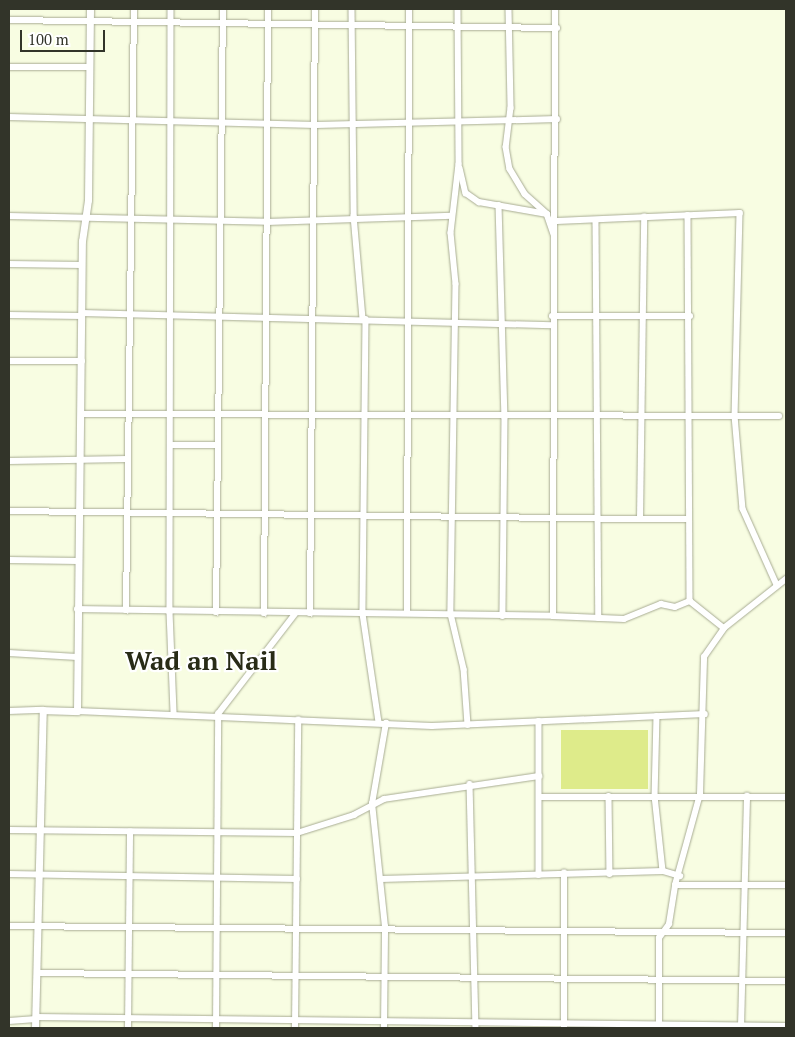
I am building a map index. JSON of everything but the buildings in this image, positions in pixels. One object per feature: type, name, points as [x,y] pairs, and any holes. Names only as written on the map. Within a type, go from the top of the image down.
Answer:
[{"type":"street","points":[[77,711],[78,513],[82,414],[82,265],[87,218],[90,9]]},
{"type":"street","points":[[126,611],[129,120],[134,9]]},
{"type":"street","points":[[172,9],[170,612],[174,713]]},
{"type":"street","points":[[216,613],[223,9]]},
{"type":"street","points":[[264,614],[268,9]]},
{"type":"street","points":[[310,614],[315,9]]},
{"type":"street","points":[[352,9],[355,221],[364,319],[363,614],[379,723]]},
{"type":"street","points":[[407,614],[412,120],[409,9]]},
{"type":"street","points":[[458,9],[459,164],[452,216],[454,322],[451,614],[464,669],[468,725]]},
{"type":"street","points":[[509,9],[510,120],[506,147],[510,169],[526,194],[547,214],[555,239]]},
{"type":"street","points":[[553,616],[552,316],[557,221],[557,28],[555,9]]},
{"type":"street","points":[[9,20],[90,19],[268,25],[557,28]]},
{"type":"street","points":[[9,67],[90,67]]},
{"type":"street","points":[[9,117],[314,124],[412,120],[557,119]]},
{"type":"street","points":[[459,164],[466,193],[479,202],[547,214]]},
{"type":"street","points":[[499,205],[505,417],[503,616]]},
{"type":"street","points":[[557,221],[596,222],[644,217],[740,213],[735,416],[743,509],[777,585]]},
{"type":"street","points":[[688,215],[690,601]]},
{"type":"street","points":[[9,216],[221,222],[410,220],[452,216]]},
{"type":"street","points":[[640,519],[644,217]]},
{"type":"street","points":[[596,222],[596,417],[601,519],[599,618]]},
{"type":"street","points":[[9,264],[82,265]]},
{"type":"street","points":[[9,315],[219,315],[552,325]]},
{"type":"street","points":[[552,316],[690,316]]},
{"type":"street","points":[[9,361],[82,361]]},
{"type":"street","points":[[82,414],[642,418],[779,416]]},
{"type":"street","points":[[170,445],[218,445]]},
{"type":"street","points":[[9,462],[127,459]]},
{"type":"street","points":[[9,511],[504,519],[689,519]]},
{"type":"street","points":[[9,560],[78,562]]},
{"type":"street","points":[[659,1028],[656,979],[660,933],[669,924],[674,885],[680,876],[700,794],[705,714],[704,657],[724,628],[786,579]]},
{"type":"street","points":[[690,601],[724,628]]},
{"type":"street","points":[[77,609],[264,614],[451,614],[624,619],[661,604],[675,607],[690,601]]},
{"type":"street","points":[[216,1028],[218,714],[295,614]]},
{"type":"street","points":[[9,653],[77,657]]},
{"type":"street","points":[[35,1028],[43,710]]},
{"type":"street","points":[[9,711],[218,714],[298,720],[468,725],[705,714]]},
{"type":"street","points":[[657,716],[655,796],[664,871]]},
{"type":"street","points":[[295,1028],[298,720]]},
{"type":"street","points":[[539,722],[539,875]]},
{"type":"street","points":[[384,1028],[385,927],[382,879],[372,804],[386,723]]},
{"type":"street","points":[[9,830],[297,833],[354,815],[372,804],[470,784],[539,776]]},
{"type":"street","points":[[470,784],[474,880],[476,1025]]},
{"type":"street","points":[[539,797],[700,794],[786,797]]},
{"type":"street","points":[[609,796],[610,874]]},
{"type":"street","points":[[741,1027],[747,796]]},
{"type":"street","points":[[128,1028],[130,832]]},
{"type":"street","points":[[382,879],[474,880],[564,873],[610,874],[664,871],[680,876]]},
{"type":"street","points":[[564,873],[564,1026]]},
{"type":"street","points":[[9,874],[297,879]]},
{"type":"street","points":[[674,885],[786,885]]},
{"type":"street","points":[[9,926],[385,927],[660,933],[786,933]]},
{"type":"street","points":[[37,973],[786,981]]},
{"type":"street","points":[[9,1021],[36,1018],[128,1018],[384,1021],[564,1026],[659,1021],[741,1027],[786,1026]]},
{"type":"green space","points":[[561,730],[648,730],[648,789],[561,789]]},
{"type":"district","name":"Wad an Nail","points":[[201,661]]}]
